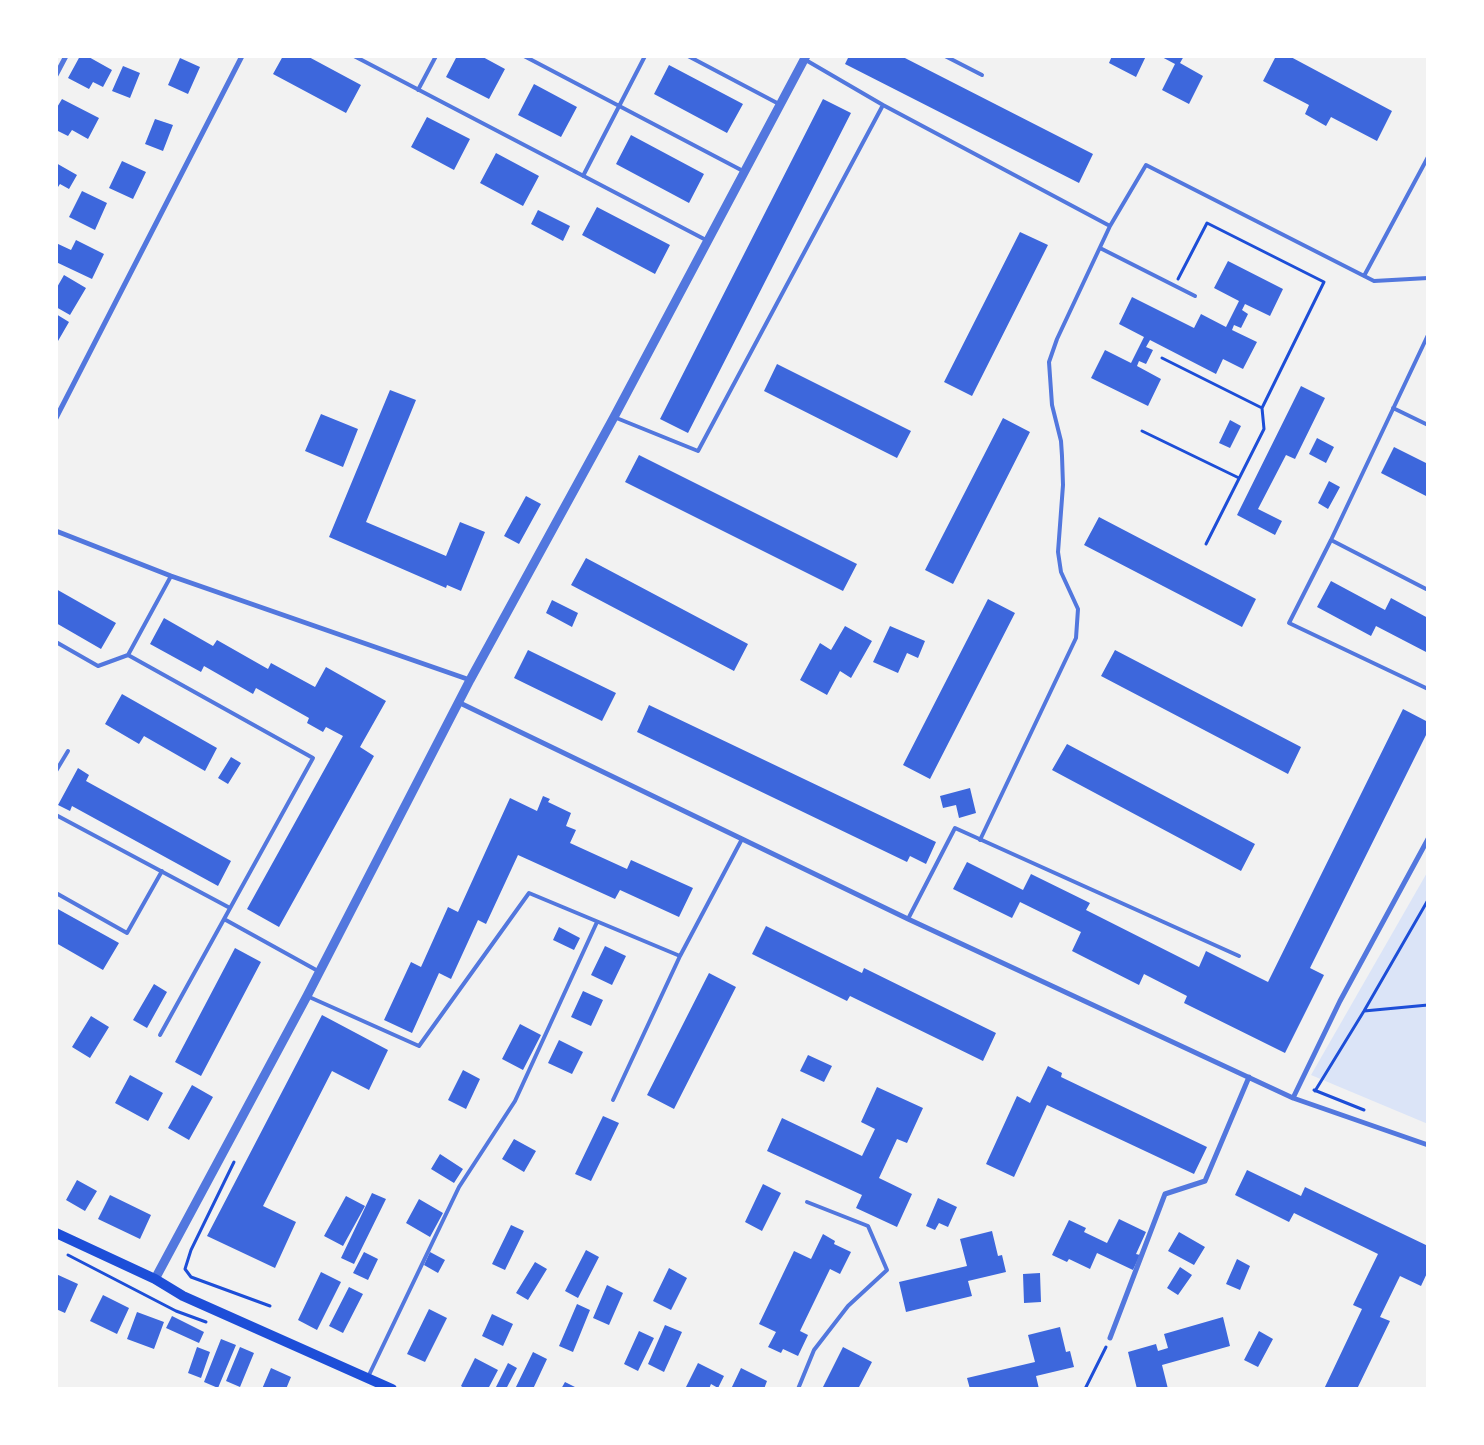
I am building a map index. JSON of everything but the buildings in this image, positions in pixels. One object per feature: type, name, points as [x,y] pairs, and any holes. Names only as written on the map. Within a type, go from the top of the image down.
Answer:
[{"type":"main road","points":[[56,1233],[155,1278],[183,1296],[392,1389]]},
{"type":"street","points":[[56,75],[66,56]]},
{"type":"street","points":[[56,418],[242,56]]},
{"type":"street","points":[[155,1278],[307,996],[458,702],[614,417],[805,58]]},
{"type":"street","points":[[56,531],[171,576],[470,680]]},
{"type":"street","points":[[458,702],[908,919],[1293,1098],[1428,1144]]},
{"type":"street","points":[[1293,1098],[1340,1001],[1428,839]]},
{"type":"street","points":[[1110,1338],[1166,1194],[1205,1181],[1249,1077]]},
{"type":"lane","points":[[354,56],[708,240]]},
{"type":"lane","points":[[418,90],[436,56]]},
{"type":"lane","points":[[524,56],[745,171]]},
{"type":"lane","points":[[583,176],[645,56]]},
{"type":"lane","points":[[688,56],[780,104]]},
{"type":"lane","points":[[946,56],[982,75]]},
{"type":"lane","points":[[805,58],[882,105],[1110,226]]},
{"type":"lane","points":[[614,417],[698,450],[882,105]]},
{"type":"lane","points":[[1364,276],[1428,157]]},
{"type":"lane","points":[[980,840],[1076,638],[1078,609],[1061,572],[1058,552],[1063,485],[1062,456],[1061,440],[1052,405],[1049,362],[1057,339],[1110,226],[1146,165],[1374,281],[1428,278]]},
{"type":"lane","points":[[1100,248],[1195,296]]},
{"type":"lane","points":[[1428,335],[1289,624],[1428,689]]},
{"type":"lane","points":[[1393,408],[1428,425]]},
{"type":"lane","points":[[1331,540],[1428,590]]},
{"type":"lane","points":[[56,642],[98,666],[128,655],[171,576]]},
{"type":"lane","points":[[128,655],[313,758],[160,1035]]},
{"type":"lane","points":[[56,771],[68,751]]},
{"type":"lane","points":[[56,814],[230,908]]},
{"type":"lane","points":[[908,919],[955,828],[1239,956]]},
{"type":"lane","points":[[613,1100],[680,956],[742,839]]},
{"type":"lane","points":[[56,893],[127,933],[162,871]]},
{"type":"lane","points":[[307,996],[420,1046],[529,893],[680,956]]},
{"type":"lane","points":[[224,919],[319,972]]},
{"type":"lane","points":[[368,1378],[459,1187],[515,1101],[598,922]]},
{"type":"lane","points":[[798,1389],[814,1350],[848,1306],[887,1270],[868,1226],[806,1202]]},
{"type":"path","points":[[1175,286],[1207,223],[1324,282],[1262,408],[1264,429],[1206,544]]},
{"type":"path","points":[[1162,358],[1262,408]]},
{"type":"path","points":[[1142,431],[1239,478]]},
{"type":"path","points":[[1315,1091],[1428,900]]},
{"type":"path","points":[[1364,1011],[1428,1005]]},
{"type":"path","points":[[234,1162],[191,1250],[185,1268],[191,1277],[270,1306]]},
{"type":"path","points":[[65,1253],[176,1312],[211,1324]]},
{"type":"path","points":[[1085,1389],[1110,1338]]},
{"type":"shaded area","points":[[1428,871],[1428,1124],[1311,1075]]}]
